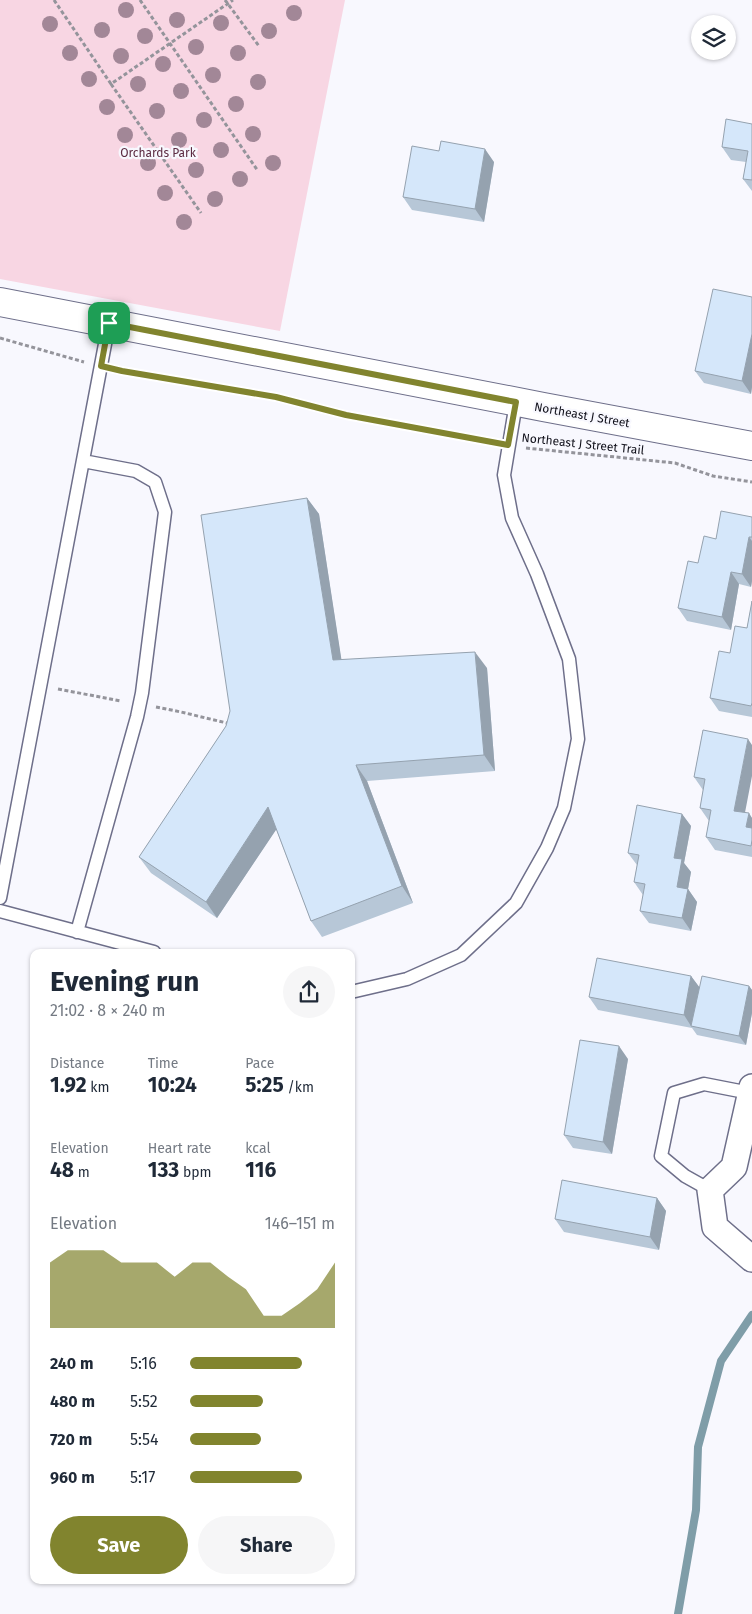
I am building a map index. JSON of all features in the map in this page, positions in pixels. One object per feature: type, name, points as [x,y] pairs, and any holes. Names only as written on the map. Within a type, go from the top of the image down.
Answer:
[{"type":"street","name":"Northeast J Street","points":[[0,302],[752,446]]},
{"type":"street","points":[[751,1090],[734,1167],[710,1190],[715,1227],[752,1259]]},
{"type":"lane","points":[[0,898],[109,323]]},
{"type":"lane","points":[[355,991],[407,979],[461,955],[516,903],[547,848],[564,808],[578,739],[569,659],[537,574],[512,518],[504,475],[516,402]]},
{"type":"lane","points":[[77,932],[140,704],[165,512],[155,482],[136,471],[83,461]]},
{"type":"lane","points":[[0,911],[142,949]]},
{"type":"lane","points":[[710,1190],[685,1176],[661,1156],[674,1092],[704,1084],[751,1090]]},
{"type":"path","points":[[54,0],[201,213]]},
{"type":"path","points":[[140,0],[258,171]]},
{"type":"path","points":[[111,84],[232,0]]},
{"type":"path","points":[[227,2],[259,46]]},
{"type":"path","name":"Northeast J Street Trail","points":[[0,338],[57,356],[122,371],[276,397],[346,415],[508,445],[675,462],[713,476],[752,482]]},
{"type":"path","points":[[40,686],[181,712],[233,725]]},
{"type":"green space","name":"Orchards Park","points":[[0,0],[345,0],[280,331],[0,279]]},
{"type":"building","points":[[726,119],[752,124],[752,180],[743,179],[748,151],[722,147]]},
{"type":"building","points":[[441,141],[485,149],[475,209],[403,197],[412,146],[439,151]]},
{"type":"building","points":[[713,289],[752,297],[752,334],[742,381],[695,371]]},
{"type":"building","points":[[307,498],[333,660],[475,652],[484,755],[356,765],[402,886],[311,921],[268,807],[206,902],[139,857],[226,726],[230,711],[201,515]]},
{"type":"building","points":[[721,511],[752,517],[752,537],[749,537],[742,574],[731,572],[722,617],[678,608],[688,561],[698,563],[704,536],[716,539]]},
{"type":"building","points":[[752,601],[751,706],[710,698],[719,651],[730,653],[735,626],[747,628]]},
{"type":"building","points":[[703,730],[748,739],[734,811],[749,813],[746,827],[752,828],[751,846],[706,837],[711,810],[700,808],[705,779],[694,777]]},
{"type":"building","points":[[637,805],[682,814],[674,858],[682,859],[677,887],[688,889],[682,918],[640,911],[645,884],[634,882],[639,855],[628,853]]},
{"type":"building","points":[[597,958],[691,976],[684,1015],[589,997]]},
{"type":"building","points":[[702,976],[749,986],[739,1036],[691,1026]]},
{"type":"building","points":[[580,1040],[619,1046],[603,1142],[564,1135]]},
{"type":"building","points":[[562,1180],[657,1198],[650,1237],[555,1219]]},
{"type":"waterway","points":[[678,1614],[696,1510],[698,1447],[721,1361],[752,1315]]},
{"type":"route","points":[[109,323],[516,402],[508,445],[346,415],[276,397],[101,366],[109,323]]}]
